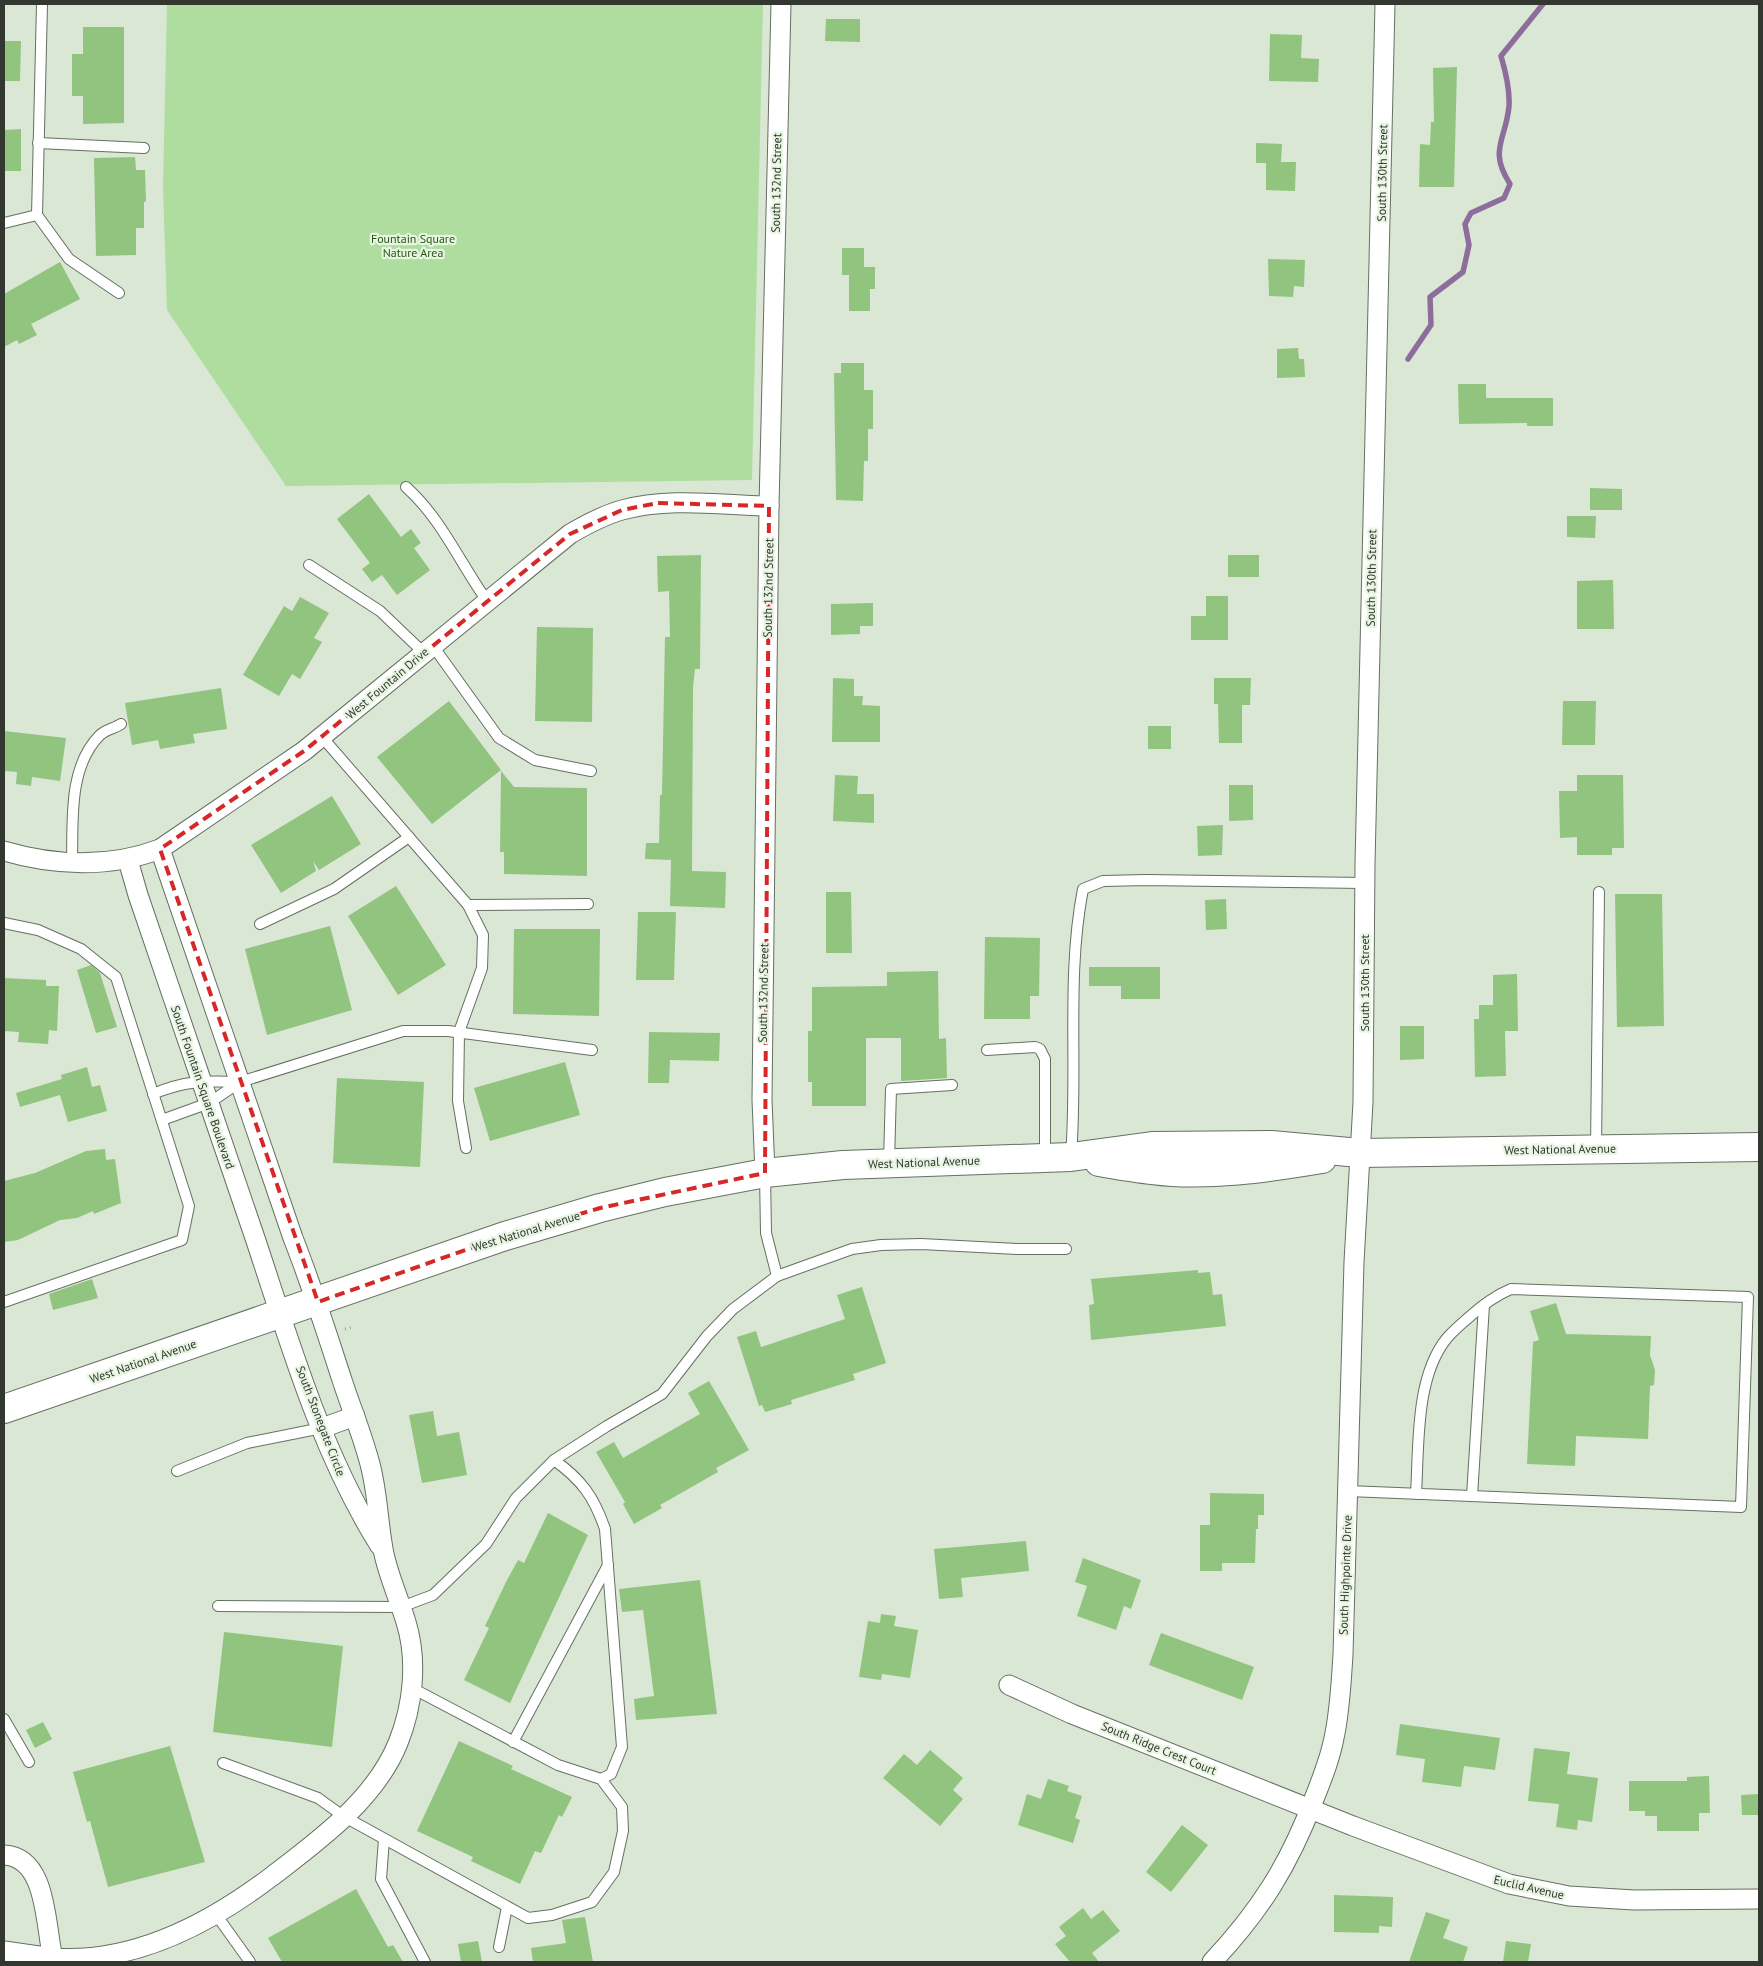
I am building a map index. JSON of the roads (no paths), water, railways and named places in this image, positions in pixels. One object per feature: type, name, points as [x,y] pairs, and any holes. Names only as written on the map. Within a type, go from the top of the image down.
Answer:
[{"type":"main road","name":"West National Avenue","points":[[4,1409],[505,1236],[600,1208],[664,1192],[765,1173],[843,1165],[1058,1157],[1154,1171],[1211,1171],[1269,1168],[1360,1153],[1759,1147]]},
{"type":"street","name":"South 132nd Street","points":[[765,1173],[762,1100],[769,506],[781,4]]},
{"type":"street","name":"South 130th Street","points":[[1360,1153],[1364,1043],[1365,883],[1386,4]]},
{"type":"street","name":"West Fountain Drive","points":[[4,851],[21,856],[72,862],[128,860],[160,849],[322,736],[570,534],[593,521],[622,510],[658,503],[769,506]]},
{"type":"street","points":[[160,849],[294,1238],[318,1302]]},
{"type":"street","name":"South Fountain Square Boulevard","points":[[128,860],[280,1314]]},
{"type":"street","name":"South Highpointe Drive","points":[[1212,1962],[1237,1935],[1270,1890],[1297,1843],[1327,1764],[1339,1708],[1343,1655],[1354,1262],[1360,1153]]},
{"type":"street","name":"South Stonegate Circle","points":[[4,1951],[62,1960],[110,1956],[134,1950],[178,1933],[256,1888],[318,1840],[362,1797],[384,1769],[397,1745],[406,1719],[412,1688],[412,1654],[407,1623],[388,1572],[383,1551],[377,1494],[370,1462],[318,1302]]},
{"type":"street","name":"South Stonegate Circle","points":[[280,1314],[334,1462],[360,1513],[383,1551]]},
{"type":"street","points":[[322,1428],[354,1416]]},
{"type":"street","name":"South Ridge Crest Court","points":[[1009,1685],[1072,1714],[1311,1808]]},
{"type":"street","name":"Euclid Avenue","points":[[1311,1808],[1460,1868],[1533,1890],[1569,1896],[1634,1900],[1759,1899]]},
{"type":"street","points":[[4,1855],[24,1862],[34,1874],[43,1900],[48,1940],[62,1960]]},
{"type":"lane","points":[[42,4],[36,215],[69,259],[119,292]]},
{"type":"lane","points":[[38,143],[144,148]]},
{"type":"lane","points":[[4,223],[36,215]]},
{"type":"lane","points":[[406,487],[420,499],[434,517],[459,560],[487,601]]},
{"type":"lane","points":[[309,564],[380,611],[428,649],[499,738],[535,760],[591,771]]},
{"type":"lane","points":[[72,862],[74,794],[82,762],[100,735],[121,724]]},
{"type":"lane","points":[[322,736],[468,905],[483,935],[482,968],[459,1032],[458,1101],[466,1148]]},
{"type":"lane","points":[[260,924],[334,889],[409,837]]},
{"type":"lane","points":[[1058,1157],[1074,1110],[1076,939],[1083,888],[1103,881],[1146,880],[1365,883]]},
{"type":"lane","points":[[1596,1149],[1599,892]]},
{"type":"lane","points":[[468,905],[588,904]]},
{"type":"lane","points":[[4,923],[38,930],[81,949],[116,977],[189,1206],[182,1240],[4,1302]]},
{"type":"lane","points":[[162,1120],[209,1103],[240,1082],[403,1031],[459,1032],[592,1050]]},
{"type":"lane","points":[[987,1050],[1035,1047],[1040,1049],[1045,1058],[1058,1157]]},
{"type":"lane","points":[[153,1094],[177,1084],[201,1081],[240,1082]]},
{"type":"lane","points":[[889,1164],[891,1090],[952,1085]]},
{"type":"lane","points":[[765,1173],[766,1233],[777,1276]]},
{"type":"lane","points":[[218,1606],[401,1608],[434,1595],[486,1544],[516,1498],[554,1460],[662,1394],[707,1336],[733,1309],[777,1276],[852,1249],[881,1245],[922,1244],[1017,1249],[1066,1249]]},
{"type":"lane","points":[[1348,1491],[1416,1494],[1741,1506],[1748,1297],[1511,1289],[1495,1296],[1447,1338],[1432,1366],[1420,1418],[1416,1494]]},
{"type":"lane","points":[[1472,1496],[1484,1305]]},
{"type":"lane","points":[[177,1471],[247,1443],[322,1428]]},
{"type":"lane","points":[[554,1460],[579,1480],[596,1505],[605,1528],[622,1747],[611,1774],[601,1778]]},
{"type":"lane","points":[[513,1742],[608,1564]]},
{"type":"lane","points":[[223,1763],[318,1798],[343,1816],[528,1918],[552,1915],[592,1902],[614,1872],[622,1832],[622,1808],[601,1778],[558,1765],[412,1688]]},
{"type":"lane","points":[[4,1719],[29,1762]]},
{"type":"lane","points":[[384,1839],[381,1879],[425,1962]]},
{"type":"lane","points":[[499,1947],[507,1907]]},
{"type":"lane","points":[[215,1913],[250,1962]]},
{"type":"waterway","points":[[1408,359],[1431,325],[1430,297],[1463,272],[1469,245],[1465,224],[1471,213],[1504,198],[1510,184],[1500,162],[1499,153],[1509,106],[1507,81],[1501,56],[1543,4]]},
{"type":"park label","name":"Fountain Square Nature Area","points":[[413,245]]}]
